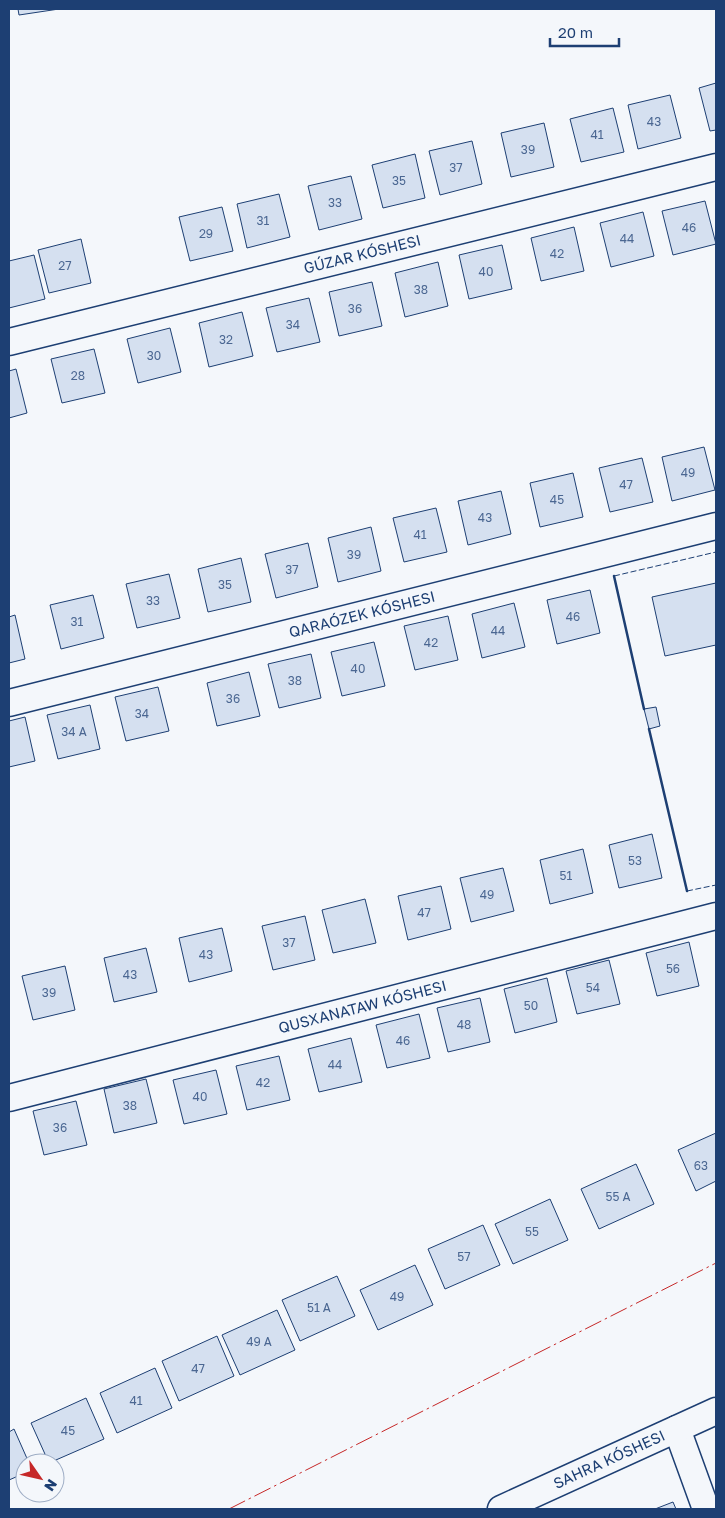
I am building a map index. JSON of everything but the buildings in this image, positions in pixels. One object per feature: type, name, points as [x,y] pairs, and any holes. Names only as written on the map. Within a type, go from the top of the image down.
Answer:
[{"type":"street","name":"GÚZAR KÓSHESI","points":[[9,342],[716,167]]},
{"type":"street","name":"QARAÓZEK KÓSHESI","points":[[9,703],[716,526]]},
{"type":"street","name":"QUSXANATAW KÓSHESI","points":[[9,1098],[716,916]]},
{"type":"street","name":"SAHRA KÓSHESI","points":[[501,1509],[716,1411]]},
{"type":"street","points":[[677,1429],[706,1509]]},
{"type":"fence","points":[[614,576],[716,552]]},
{"type":"fence","points":[[687,891],[716,885]]},
{"type":"wall","points":[[614,576],[644,709]]},
{"type":"wall","points":[[649,729],[687,891]]},
{"type":"power","points":[[229,1509],[716,1263]]}]
